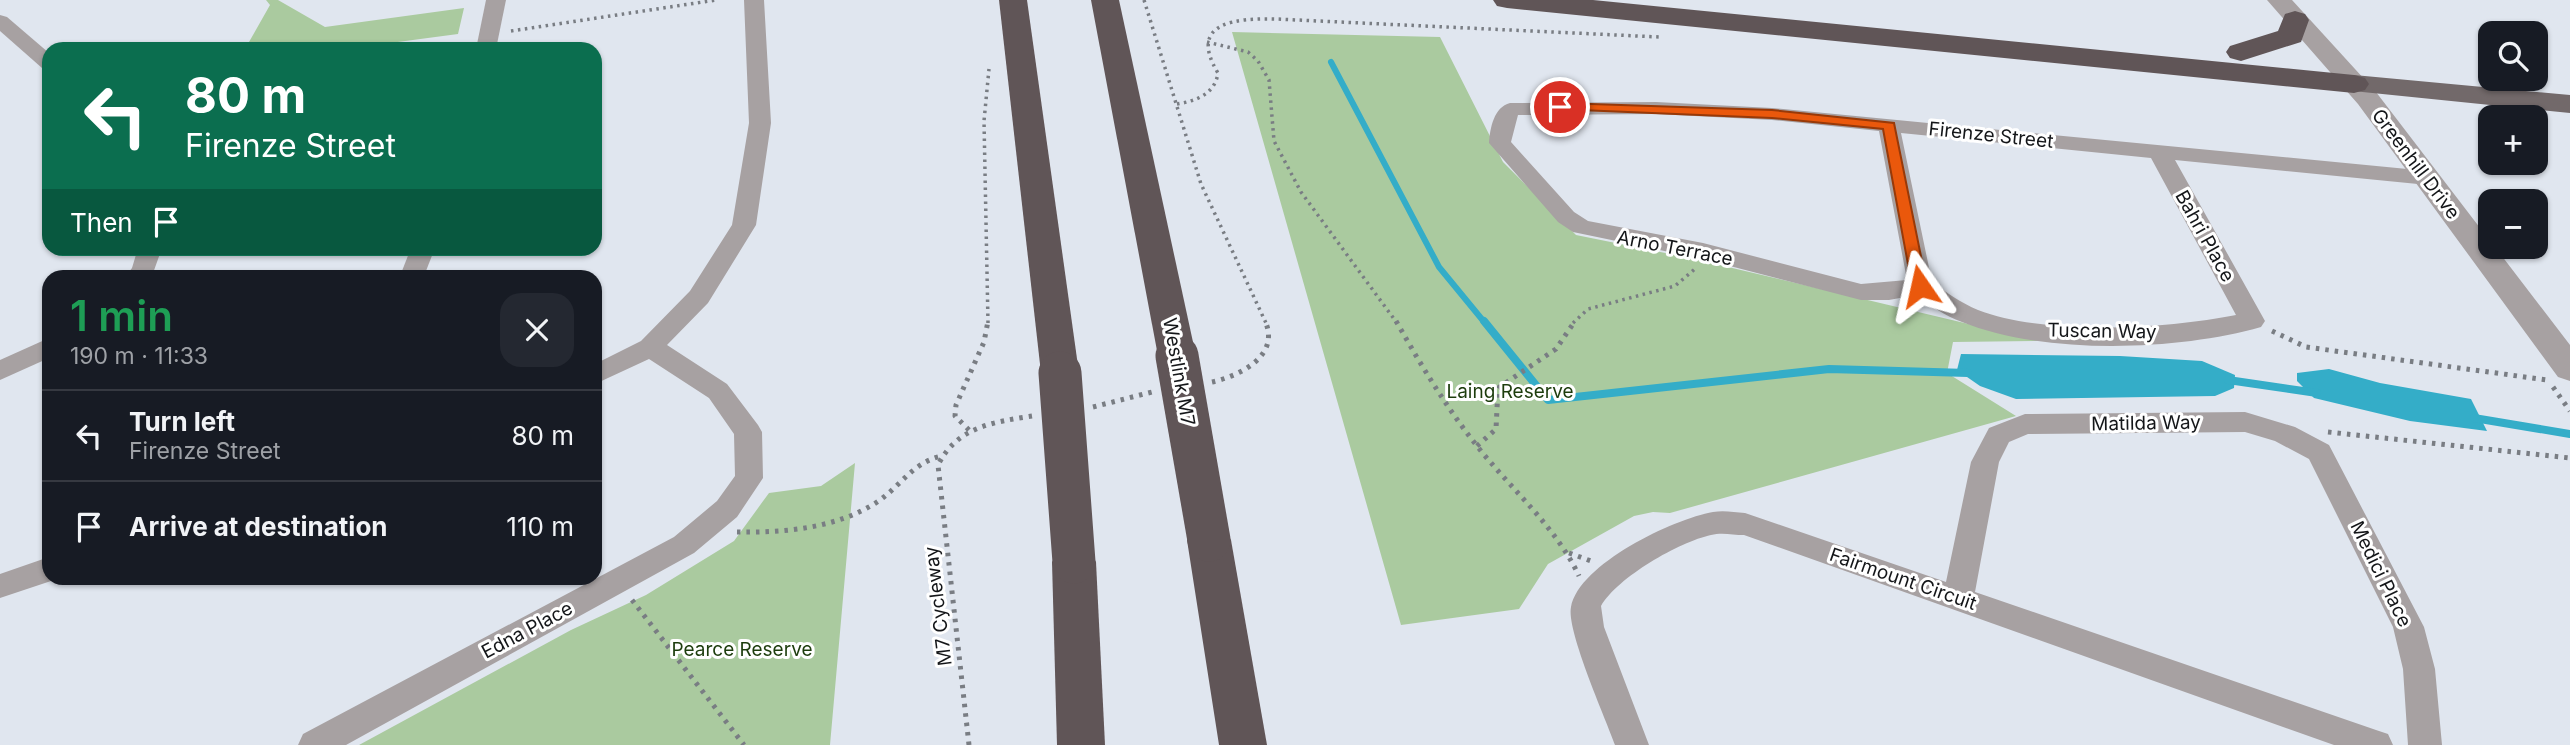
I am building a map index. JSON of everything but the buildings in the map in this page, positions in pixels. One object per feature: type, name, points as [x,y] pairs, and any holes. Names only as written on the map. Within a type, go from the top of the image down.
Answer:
[{"type":"highway","points":[[1013,0],[1060,373],[1074,562],[1081,745]]},
{"type":"highway","name":"Westlink M7","points":[[1105,0],[1177,356],[1243,745]]},
{"type":"highway","points":[[1507,0],[2344,73]]},
{"type":"highway","points":[[1693,0],[2241,52],[2344,73]]},
{"type":"highway","points":[[2241,52],[2291,36],[2287,10]]},
{"type":"main road","points":[[2344,73],[2478,76]]},
{"type":"main road","points":[[2344,73],[2570,104]]},
{"type":"main road","points":[[2548,81],[2570,83]]},
{"type":"street","points":[[487,42],[496,0]]},
{"type":"street","points":[[602,371],[650,347],[699,297],[744,225],[760,123],[754,0]]},
{"type":"street","name":"Greenhill Drive","points":[[2287,10],[2344,73],[2428,178],[2570,369]]},
{"type":"street","points":[[0,21],[42,58]]},
{"type":"street","name":"Firenze Street","points":[[1510,109],[1669,109],[1772,114],[2428,178]]},
{"type":"street","name":"Arno Terrace","points":[[1510,109],[1500,143],[1566,217],[1581,227],[1598,233],[1703,251],[1861,292],[1889,292],[1920,286]]},
{"type":"street","points":[[1889,125],[1920,286]]},
{"type":"street","name":"Bahri Place","points":[[2158,152],[2252,321]]},
{"type":"street","name":"Tuscan Way","points":[[1920,286],[1947,304],[1975,317],[2058,335],[2211,331],[2252,321]]},
{"type":"street","name":"Edna Place","points":[[315,745],[684,545],[727,509],[750,478],[748,432],[718,391],[650,347]]},
{"type":"street","points":[[0,371],[42,350]]},
{"type":"street","name":"Matilda Way","points":[[1958,599],[1985,462],[1999,435],[2025,424],[2245,422],[2285,434],[2319,453]]},
{"type":"street","name":"Medici Place","points":[[2319,453],[2408,627],[2419,669],[2425,745]]},
{"type":"street","name":"Fairmount Circuit","points":[[1593,593],[1616,571],[1686,530],[1715,522],[1745,524],[2376,745]]},
{"type":"street","points":[[0,586],[42,571]]},
{"type":"street","points":[[1593,593],[1586,607],[1588,627],[1632,745]]},
{"type":"path","points":[[487,42],[716,0]]},
{"type":"path","points":[[1144,0],[1177,104],[1195,101],[1218,80],[1218,73],[1207,53],[1207,42],[1223,25],[1263,18],[1670,38]]},
{"type":"path","points":[[1207,42],[1248,52],[1258,61],[1269,80],[1274,141],[1301,192],[1388,308],[1434,388],[1477,446],[1568,553],[1578,575],[1593,593]]},
{"type":"path","points":[[969,430],[955,416],[955,400],[982,352],[988,331],[984,121],[989,69]]},
{"type":"path","points":[[1477,446],[1494,435],[1499,426],[1498,388],[1556,349],[1574,322],[1588,309],[1675,286],[1696,267],[1703,251]]},
{"type":"path","points":[[2252,321],[2306,347],[2548,380],[2570,411]]},
{"type":"path","points":[[2319,453],[2329,430],[2570,458]]},
{"type":"path","points":[[744,533],[827,524],[853,517],[879,501],[912,467],[941,456]]},
{"type":"path","name":"M7 Cycleway","points":[[938,464],[969,745]]},
{"type":"path","points":[[630,597],[744,745]]},
{"type":"green space","points":[[266,0],[278,0],[325,27],[464,8],[458,34],[398,42],[249,42],[270,5]]},
{"type":"green space","name":"Laing Reserve","points":[[1232,32],[1440,37],[1503,162],[1576,235],[1690,258],[2040,341],[1953,342],[1947,373],[2016,416],[1670,513],[1653,512],[1634,516],[1548,564],[1519,609],[1401,625]]},
{"type":"green space","name":"Pearce Reserve","points":[[855,463],[830,745],[359,745],[571,630],[646,595],[734,541],[769,493],[821,486]]},
{"type":"water","points":[[1961,354],[2120,356],[2202,361],[2235,375],[2234,388],[2215,396],[2016,399],[1980,386],[1957,370]]},
{"type":"water","points":[[2329,369],[2380,383],[2471,399],[2487,431],[2410,421],[2314,398],[2297,381],[2297,373]]},
{"type":"waterway","points":[[1331,62],[1439,267],[1485,323]]},
{"type":"waterway","points":[[1484,321],[1548,400],[1829,369],[1968,373]]},
{"type":"waterway","points":[[2228,380],[2317,393]]},
{"type":"waterway","points":[[2474,418],[2570,434]]},
{"type":"route","points":[[1560,107],[1656,108],[1772,114],[1889,125],[1920,286]]}]
